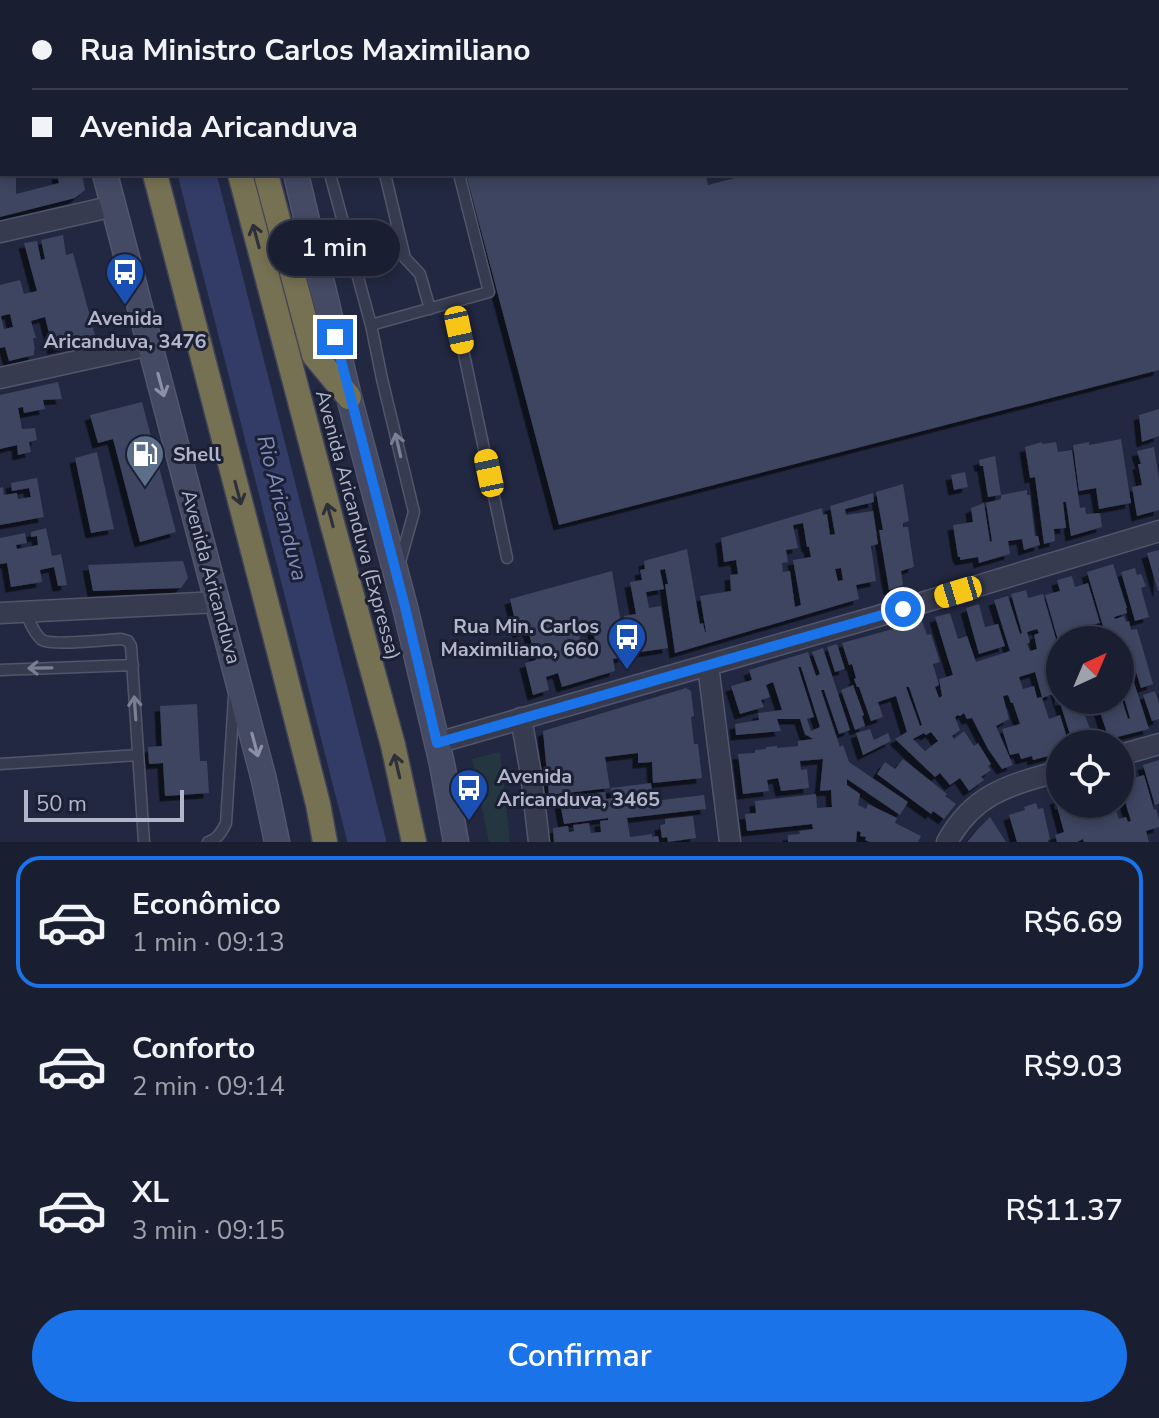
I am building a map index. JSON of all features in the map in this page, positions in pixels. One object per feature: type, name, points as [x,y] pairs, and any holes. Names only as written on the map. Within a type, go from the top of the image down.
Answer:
[{"type":"highway","points":[[156,176],[283,666],[325,842]]},
{"type":"highway","name":"Avenida Aricanduva (Expressa)","points":[[241,176],[393,745],[414,842]]},
{"type":"highway","points":[[267,176],[314,355],[349,397]]},
{"type":"main road","name":"Avenida Aricanduva","points":[[106,176],[236,671],[277,842]]},
{"type":"main road","points":[[296,176],[349,397],[397,575],[437,743],[456,842]]},
{"type":"street","points":[[0,232],[114,206]]},
{"type":"street","points":[[0,378],[150,345]]},
{"type":"street","points":[[437,743],[875,617],[1159,531]]},
{"type":"street","points":[[0,613],[218,602]]},
{"type":"street","points":[[708,665],[730,842]]},
{"type":"street","points":[[521,718],[539,842]]},
{"type":"street","points":[[1134,751],[1159,744]]},
{"type":"street","points":[[947,842],[975,806],[993,793],[1046,775]]},
{"type":"lane","points":[[331,176],[371,325],[414,512],[397,575]]},
{"type":"lane","points":[[385,176],[405,258],[420,274],[430,309]]},
{"type":"lane","points":[[371,325],[489,292],[460,176]]},
{"type":"lane","points":[[453,302],[507,558]]},
{"type":"lane","points":[[25,612],[36,633],[49,642],[126,640],[131,646],[144,842]]},
{"type":"lane","points":[[0,670],[133,665]]},
{"type":"lane","points":[[208,842],[221,833],[226,823],[236,671]]},
{"type":"lane","points":[[0,764],[138,755]]},
{"type":"shaded area","points":[[500,752],[510,842],[489,842],[472,759]]},
{"type":"building","points":[[0,176],[16,176],[16,194],[59,183],[57,176],[82,176],[85,190],[75,198],[0,217]]},
{"type":"building","points":[[467,176],[706,176],[708,185],[742,176],[1159,176],[1159,370],[559,525]]},
{"type":"building","points":[[63,235],[66,255],[73,253],[96,339],[53,349],[45,317],[31,321],[36,338],[33,338],[34,355],[9,361],[5,347],[0,348],[0,285],[20,280],[24,294],[37,291],[24,243],[37,241],[41,260],[45,259],[41,240]],"holes":[[[10,314],[13,327],[4,329],[1,316]]]},
{"type":"building","points":[[58,382],[62,399],[43,400],[45,409],[24,413],[23,407],[18,408],[22,429],[35,428],[37,440],[29,442],[31,452],[18,455],[17,445],[0,449],[0,395]]},
{"type":"building","name":"Shell","points":[[142,402],[176,532],[140,542],[113,439],[98,443],[90,415]]},
{"type":"building","points":[[1159,409],[1159,436],[1142,442],[1139,415]]},
{"type":"building","points":[[1121,439],[1131,503],[1099,509],[1096,488],[1079,491],[1073,445]]},
{"type":"building","points":[[1056,442],[1058,452],[1072,450],[1080,508],[1085,507],[1086,514],[1100,513],[1102,527],[1071,536],[1066,502],[1063,502],[1066,528],[1054,529],[1055,541],[1044,544],[1035,477],[1030,478],[1025,447]]},
{"type":"building","points":[[1154,447],[1159,479],[1159,510],[1137,516],[1132,487],[1142,485],[1137,451]]},
{"type":"building","points":[[97,452],[114,529],[91,533],[75,458]]},
{"type":"building","points":[[995,456],[1001,495],[988,497],[983,466],[980,466],[979,460]]},
{"type":"building","points":[[965,472],[968,487],[954,490],[951,475]]},
{"type":"building","points":[[37,478],[44,517],[0,525],[0,488],[3,487],[4,495],[17,493],[18,499],[31,497],[29,488],[12,491],[11,483]]},
{"type":"building","points":[[903,484],[909,521],[903,523],[903,527],[908,527],[914,567],[901,571],[903,585],[889,590],[876,492]]},
{"type":"building","points":[[1027,490],[1035,536],[1038,536],[1040,545],[1024,550],[1022,539],[1008,541],[1010,554],[979,563],[978,557],[960,560],[953,525],[973,522],[971,508],[984,503],[990,542],[986,503],[1001,499],[1001,495]]},
{"type":"building","points":[[873,493],[874,502],[845,509],[846,515],[873,511],[878,544],[871,546],[876,581],[856,585],[859,599],[675,653],[665,584],[668,584],[665,569],[660,570],[664,589],[646,592],[649,608],[661,606],[668,648],[627,654],[624,616],[636,614],[630,582],[642,580],[640,570],[645,569],[644,561],[687,549],[700,624],[703,623],[706,632],[700,596],[731,591],[730,575],[738,574],[736,560],[724,562],[721,538],[822,508],[823,515],[827,514],[830,535],[835,534],[830,506]],"holes":[[[803,523],[811,557],[793,560],[801,605],[795,607],[790,571],[783,572],[782,563],[788,562],[786,550],[798,548],[793,525]],[[841,568],[843,580],[838,581],[835,569]]]},
{"type":"building","points":[[46,528],[52,556],[61,554],[67,585],[58,586],[54,567],[40,570],[42,582],[11,587],[7,563],[0,564],[0,538],[25,533],[27,543],[16,545],[17,549],[38,545],[37,536],[31,537],[31,532]]},
{"type":"building","points":[[1159,550],[1159,591],[1158,591],[1147,553]]},
{"type":"building","points":[[183,561],[188,578],[181,588],[93,591],[88,565]]},
{"type":"building","points":[[1113,564],[1127,608],[1127,613],[1114,617],[1124,616],[1130,626],[1103,626],[1087,572]]},
{"type":"building","points":[[1135,568],[1146,586],[1141,588],[1149,617],[1135,621],[1121,572]]},
{"type":"building","points":[[612,571],[624,657],[613,659],[615,671],[562,687],[558,673],[546,677],[549,690],[533,695],[525,663],[536,660],[528,630],[518,633],[510,599]],"holes":[[[592,627],[596,644],[583,648],[578,631]]]},
{"type":"building","points":[[1072,576],[1075,587],[1088,583],[1100,623],[1054,626],[1045,595],[1060,591],[1057,580]]},
{"type":"building","points":[[1026,590],[1028,598],[1043,594],[1052,626],[1046,626],[1046,697],[1042,698],[1049,719],[1060,715],[1065,730],[1046,730],[1046,757],[1033,760],[1032,756],[1021,759],[1019,753],[1010,755],[1002,729],[1020,724],[1013,703],[1008,695],[1003,696],[1009,719],[996,726],[1013,765],[1002,769],[972,718],[967,719],[964,713],[958,715],[955,717],[960,730],[952,736],[954,739],[964,731],[974,746],[978,743],[991,764],[988,766],[991,770],[981,777],[984,780],[969,791],[960,778],[950,785],[940,773],[935,777],[895,739],[907,732],[896,696],[878,702],[883,717],[871,721],[842,643],[922,621],[927,635],[931,634],[940,662],[933,664],[939,698],[942,696],[939,679],[953,675],[935,617],[950,613],[958,639],[967,636],[976,662],[1010,651],[994,600],[1008,596],[1022,633],[1011,594]],"holes":[[[1037,629],[1039,633],[1034,635],[1037,649],[1030,651],[1027,632]],[[1035,672],[1042,697],[1037,698],[1034,686],[1023,689],[1019,677]],[[906,687],[909,687],[920,726]],[[931,732],[938,741],[925,751],[913,739]]]},
{"type":"building","points":[[979,604],[985,627],[998,624],[1005,646],[979,654],[966,608]]},
{"type":"building","points":[[1137,629],[1153,684],[1141,688],[1134,666],[1134,630]]},
{"type":"building","points":[[837,644],[845,669],[835,672],[827,647]]},
{"type":"building","points":[[823,648],[850,730],[839,734],[824,690],[821,690],[840,747],[843,745],[849,762],[908,802],[900,815],[847,779],[847,785],[860,794],[858,805],[866,809],[868,804],[897,818],[895,823],[921,836],[918,842],[870,842],[857,831],[856,842],[788,842],[788,835],[813,829],[812,824],[747,831],[745,814],[756,813],[755,801],[816,794],[817,808],[832,807],[831,790],[820,791],[823,759],[800,761],[801,770],[807,769],[809,788],[781,791],[778,778],[767,780],[769,791],[743,794],[738,754],[755,753],[755,750],[766,747],[798,746],[798,741],[813,739],[805,734],[800,719],[777,719],[781,731],[736,735],[735,724],[759,720],[758,713],[782,710],[773,682],[766,685],[770,697],[761,700],[764,707],[740,714],[731,686],[752,680],[749,670],[808,652],[816,676],[820,674],[812,652]],"holes":[[[798,667],[801,667],[820,727],[811,731],[807,719],[814,717]]]},
{"type":"building","points":[[1134,682],[1149,729],[1134,733],[1134,730],[1106,730],[1101,714],[1126,714],[1130,718],[1129,714],[1134,714]]},
{"type":"building","points":[[853,685],[865,726],[855,730],[841,690]]},
{"type":"building","points":[[686,688],[691,691],[694,744],[698,744],[702,778],[653,783],[652,762],[638,763],[638,753],[605,757],[610,788],[549,795],[543,731]]},
{"type":"building","points":[[1155,691],[1159,719],[1152,721],[1143,695]]},
{"type":"building","points":[[197,704],[200,761],[207,761],[209,793],[165,796],[163,763],[149,764],[148,747],[162,746],[160,706]]},
{"type":"building","points":[[1064,714],[1084,714],[1091,730],[1069,730]]},
{"type":"building","points":[[870,729],[874,740],[888,733],[891,741],[863,755],[856,733]]},
{"type":"building","points":[[903,759],[956,804],[944,819],[933,811],[931,814],[877,774],[885,762],[895,769]]},
{"type":"building","points":[[1159,760],[1159,804],[1155,805],[1143,765]]},
{"type":"building","points":[[1144,775],[1159,820],[1159,827],[1146,831],[1149,842],[1084,842],[1083,839],[1057,842],[1055,835],[1064,832],[1060,818],[1126,818],[1128,822],[1130,818],[1134,818],[1134,778]]},
{"type":"building","points":[[651,783],[653,801],[704,795],[706,809],[627,818],[630,837],[652,834],[652,837],[658,836],[659,842],[554,842],[553,828],[568,826],[569,832],[574,831],[573,825],[589,823],[591,833],[601,832],[600,821],[608,820],[564,824],[559,797],[605,792],[606,799],[612,798],[611,788]]},
{"type":"building","points":[[1036,803],[1038,809],[1043,808],[1050,839],[1048,842],[1017,842],[1009,815]]},
{"type":"building","points":[[693,816],[696,838],[668,842],[667,837],[662,838],[660,825],[665,824],[665,819]]},
{"type":"building","points":[[990,817],[1006,842],[967,842],[978,829]]},
{"type":"waterway","name":"Rio Aricanduva","points":[[198,176],[367,842]]},
{"type":"place","name":"Avenida Aricanduva, 3476","points":[[125,306]]},
{"type":"place","name":"Shell","points":[[145,488]]},
{"type":"place","name":"Rua Min. Carlos Maximiliano, 660","points":[[627,671]]},
{"type":"place","name":"Avenida Aricanduva, 3465","points":[[469,822]]},
{"type":"route","points":[[335,337],[437,743],[903,609]]}]
